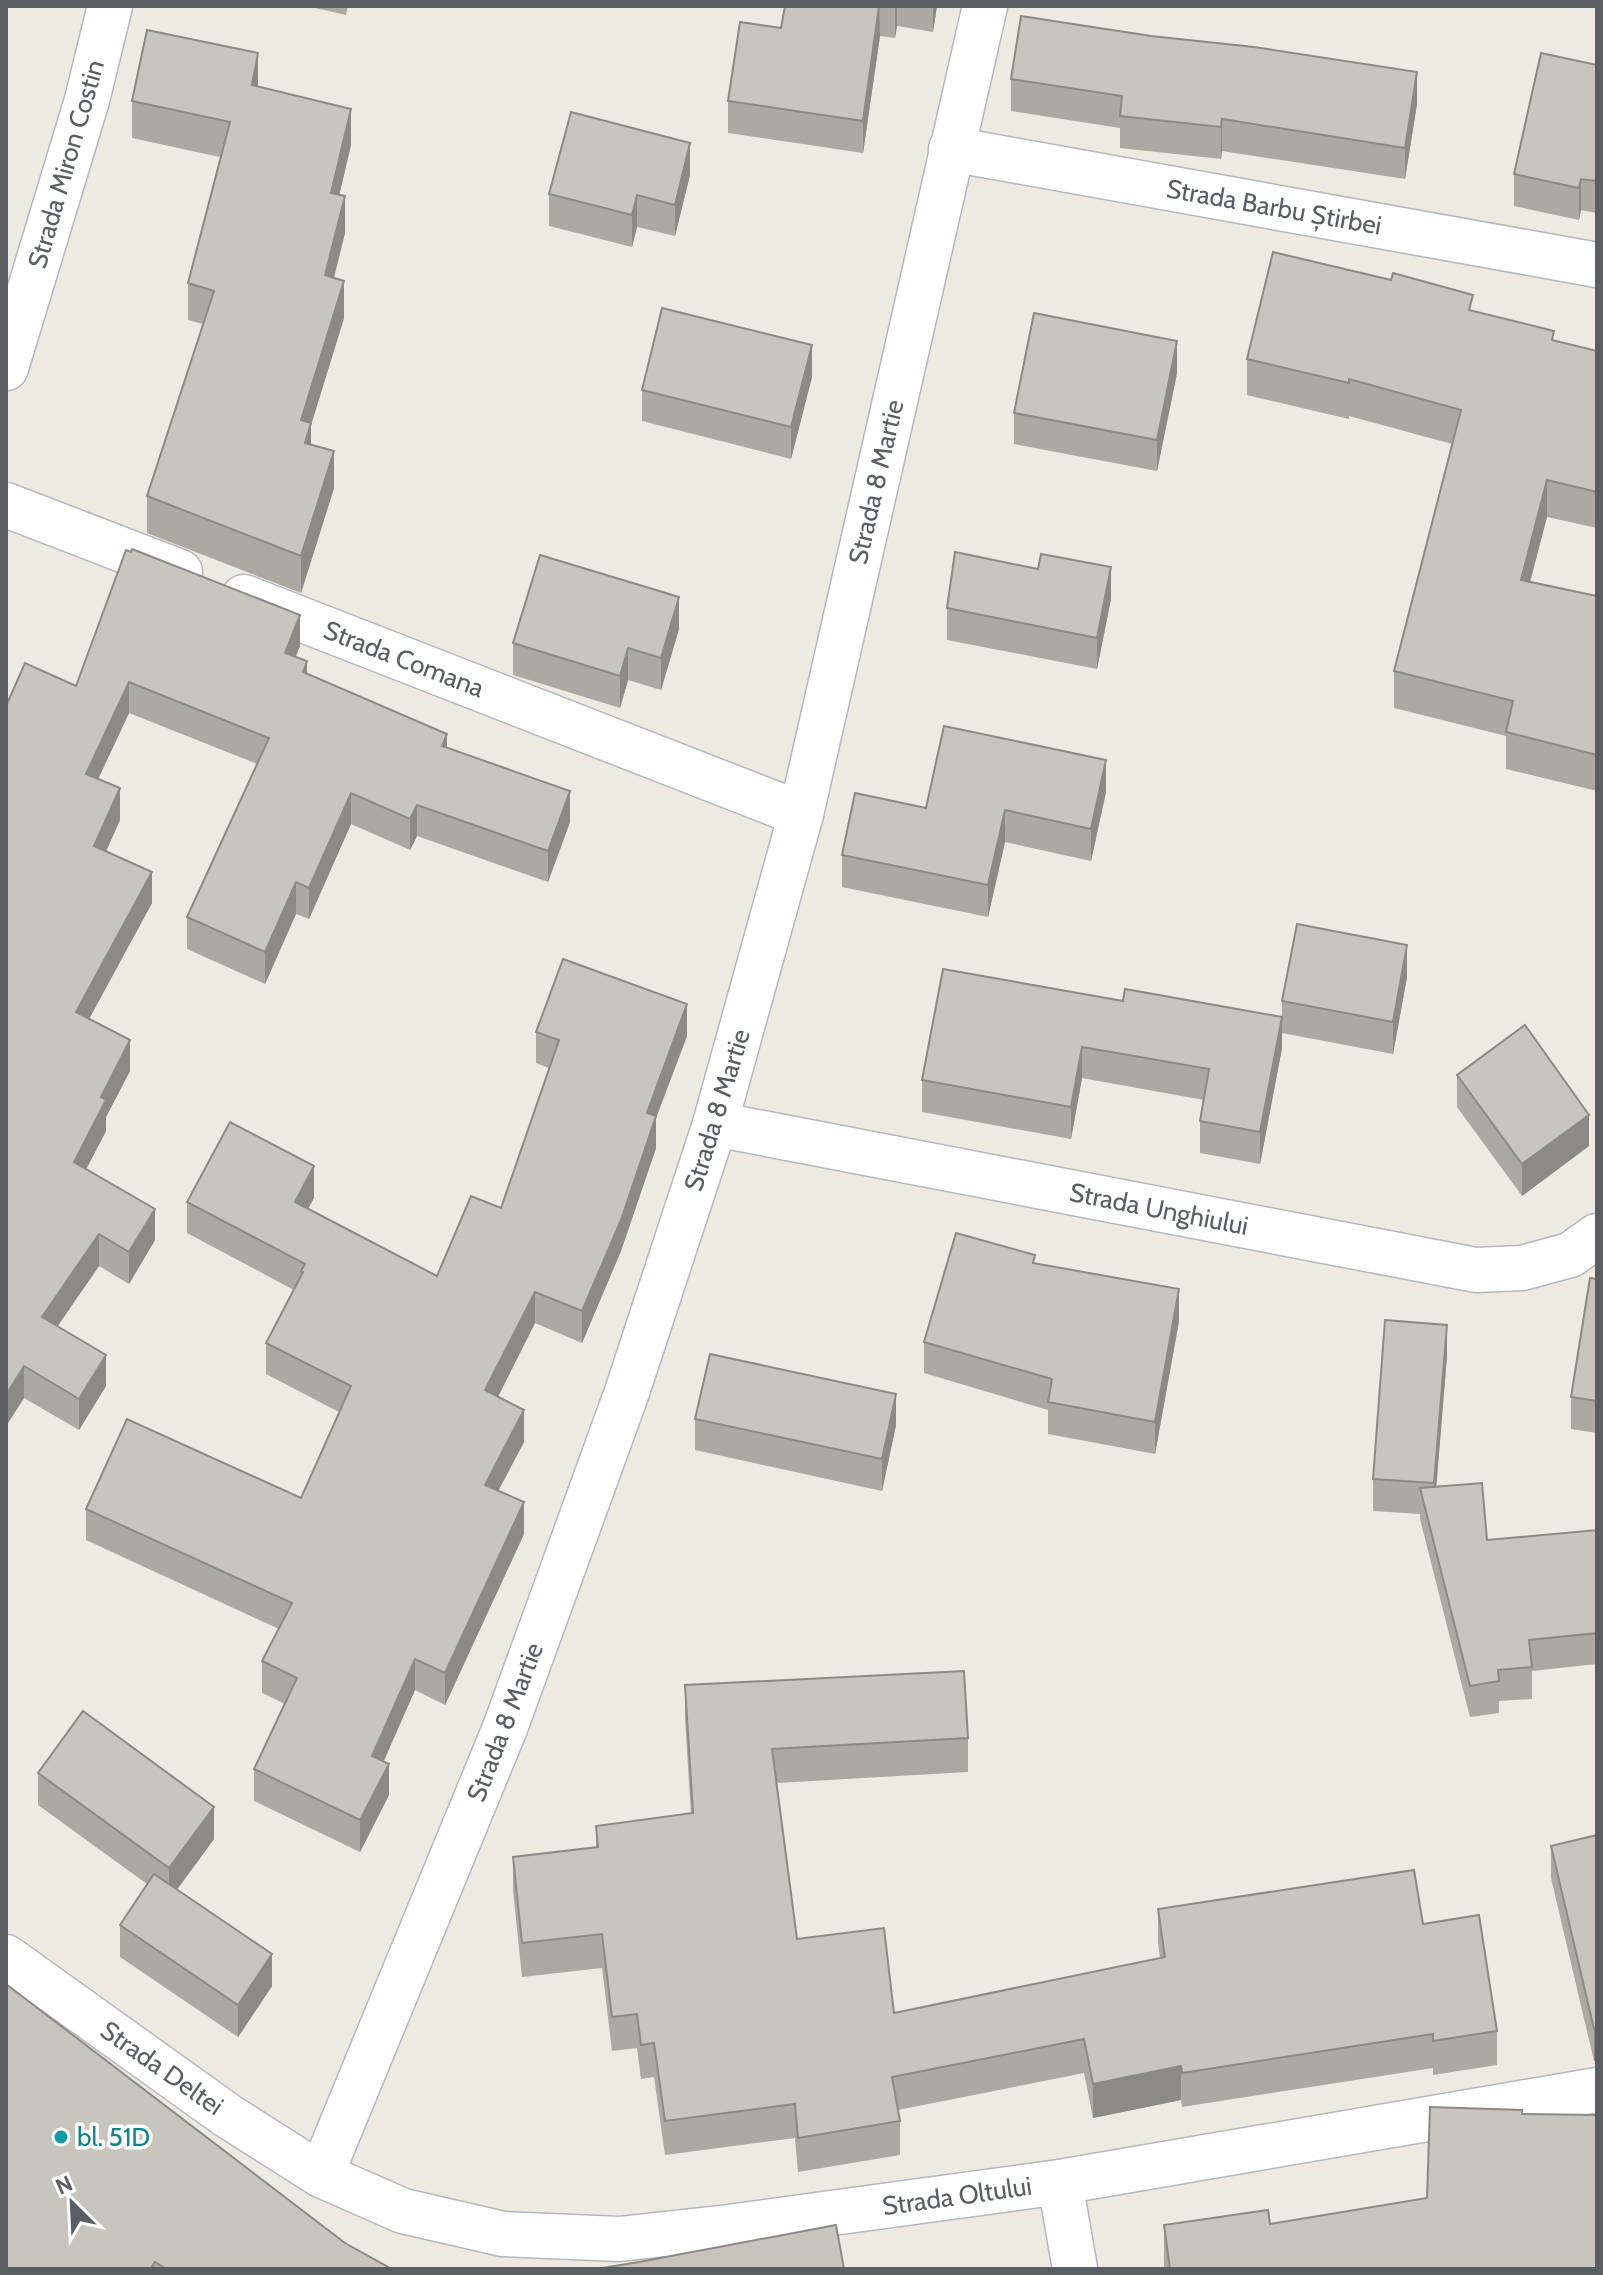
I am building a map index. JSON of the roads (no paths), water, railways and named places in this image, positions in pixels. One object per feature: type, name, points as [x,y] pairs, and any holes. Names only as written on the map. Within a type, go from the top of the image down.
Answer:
[{"type":"street","name":"Strada Miron Costin","points":[[6,368],[87,100],[110,6]]},
{"type":"street","name":"Strada 8 Martie","points":[[321,2175],[505,1728],[627,1392],[715,1124],[801,814],[985,6]]},
{"type":"street","name":"Strada Barbu Știrbei","points":[[951,149],[1597,265]]},
{"type":"street","name":"Strada Comana","points":[[6,505],[801,814]]},
{"type":"street","name":"Strada Unghiului","points":[[715,1124],[1476,1270],[1522,1268],[1570,1255],[1597,1236]]},
{"type":"street","name":"Strada Deltei","points":[[6,1957],[228,2116],[321,2175]]},
{"type":"street","name":"Strada Oltului","points":[[321,2175],[403,2211],[503,2234],[619,2239],[1060,2182],[1597,2090]]},
{"type":"street","points":[[1060,2182],[1075,2269]]},
{"type":"place","name":"bl. 51D","points":[[61,2137]]}]
